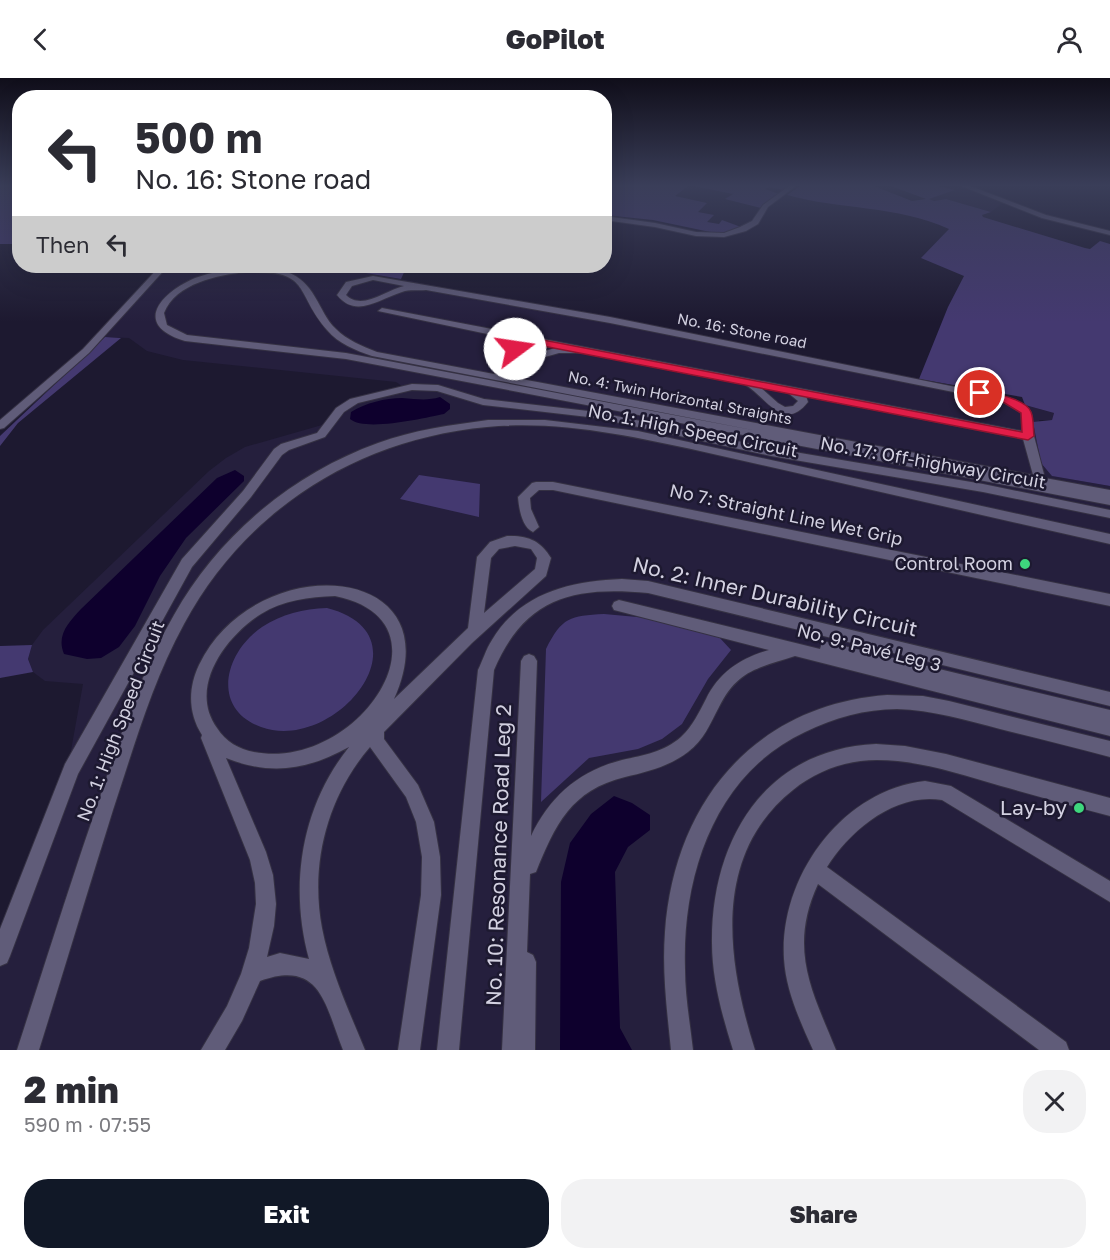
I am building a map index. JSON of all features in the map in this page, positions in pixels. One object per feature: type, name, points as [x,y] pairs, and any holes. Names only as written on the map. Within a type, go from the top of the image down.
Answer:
[{"type":"street","points":[[684,231],[724,235],[738,231]]},
{"type":"street","points":[[0,426],[86,351],[158,273]]},
{"type":"street","name":"No. 4: Twin Horizontal Straights","points":[[232,273],[188,284],[168,297],[158,312],[159,323],[166,330],[185,338],[346,356],[1110,501]]},
{"type":"street","name":"No. 4: Twin Horizontal Straights","points":[[284,273],[298,278],[307,288],[322,319],[336,334],[347,342],[375,354],[1110,494]]},
{"type":"street","name":"No. 16: Stone road","points":[[423,288],[398,290],[377,301],[366,303],[351,302],[345,300],[341,295],[349,284],[369,278],[610,320],[980,393],[1021,407],[1026,412],[1028,436]]},
{"type":"street","points":[[382,311],[1028,436],[1040,481]]},
{"type":"street","points":[[538,342],[522,342],[516,346],[516,350],[520,355],[531,358],[558,350],[584,350]]},
{"type":"street","points":[[726,378],[750,384],[772,404],[784,410],[795,409],[803,402],[801,397],[791,391]]},
{"type":"street","name":"No. 17: Off-highway Circuit","points":[[0,956],[71,770],[187,563],[247,494],[278,452],[285,447],[321,435],[340,410],[354,401],[412,387],[438,388],[483,402],[597,415],[771,452],[983,488],[1110,514]]},
{"type":"street","name":"No. 1: High Speed Circuit","points":[[28,1050],[116,776],[158,664],[179,620],[221,556],[260,516],[295,489],[348,459],[403,438],[465,426],[526,423],[570,425],[674,442],[1110,539]]},
{"type":"street","name":"No 7: Straight Line Wet Grip","points":[[533,527],[525,509],[524,497],[536,486],[553,486],[1110,600]]},
{"type":"street","points":[[354,1050],[329,988],[312,928],[309,876],[317,828],[331,792],[351,757],[475,629],[542,572],[544,558],[536,546],[514,540],[500,543],[487,552],[483,562],[475,629]]},
{"type":"street","name":"No. 2: Inner Durability Circuit","points":[[447,1050],[485,676],[490,659],[504,633],[522,614],[545,599],[570,589],[597,584],[648,587],[1110,699]]},
{"type":"street","points":[[212,1050],[238,1005],[251,973],[260,942],[265,909],[265,883],[259,857],[204,727],[197,699],[203,668],[221,640],[246,616],[276,600],[308,591],[335,590],[360,596],[381,608],[394,627],[400,650],[397,676],[384,703],[375,730],[376,742],[412,791],[425,822],[430,857],[430,895],[408,1050]]},
{"type":"street","name":"No. 9: Pavé Leg 3","points":[[1110,718],[620,602],[797,650],[1110,728]]},
{"type":"street","points":[[524,1050],[529,865],[539,836],[564,799],[602,775],[670,756],[696,734],[720,688],[730,675],[756,659],[797,650]]},
{"type":"street","name":"No. 10: Resonance Road Leg 2","points":[[513,1050],[532,661],[529,865]]},
{"type":"street","points":[[682,1050],[675,993],[674,946],[678,905],[686,863],[699,828],[715,798],[745,762],[769,743],[799,725],[840,710],[894,702],[964,712],[1110,749]]},
{"type":"street","points":[[204,727],[225,749],[256,761],[294,760],[332,748],[362,728],[384,703]]},
{"type":"street","points":[[744,1050],[724,970],[722,928],[726,892],[736,851],[748,826],[766,800],[793,778],[833,759],[874,752],[898,753],[931,758],[1110,807]]},
{"type":"street","points":[[825,1050],[801,996],[795,970],[795,920],[801,897],[814,870],[834,840],[856,819],[904,794],[920,789],[935,789],[956,796],[1110,892]]},
{"type":"street","points":[[814,870],[1058,1050]]},
{"type":"street","points":[[251,973],[280,963],[316,971],[329,988]]},
{"type":"shaded area","points":[[0,231],[12,231],[12,244],[0,244]]},
{"type":"shaded area","points":[[707,231],[732,231],[729,233]]},
{"type":"shaded area","points":[[947,231],[1030,231],[1090,249],[1100,241],[1110,244],[1110,486],[1052,476],[1041,463],[1033,422],[1052,420],[1054,413],[1025,405],[1022,397],[919,379],[948,307],[964,276],[921,258]]},
{"type":"shaded area","points":[[162,273],[369,273],[919,379],[1010,404],[1025,405],[1054,413],[1052,420],[1039,420],[1053,476],[1110,486],[1110,1050],[0,1050],[0,931],[70,756],[83,684],[45,681],[33,672],[28,659],[32,645],[43,630],[209,471],[226,458],[245,447],[322,425],[348,403],[402,386],[396,382],[183,360],[147,351],[129,338],[105,337]]},
{"type":"shaded area","points":[[366,273],[404,273],[401,279]]},
{"type":"shaded area","points":[[105,337],[121,338],[18,423],[0,446],[0,436]]},
{"type":"shaded area","points":[[440,397],[450,404],[450,409],[444,414],[381,424],[358,423],[350,419],[351,412],[376,402],[396,398]]},
{"type":"shaded area","points":[[235,470],[244,476],[244,481],[186,538],[160,576],[135,626],[119,647],[101,658],[87,659],[64,654],[62,641],[65,629],[81,609],[217,478]]},
{"type":"shaded area","points":[[419,475],[480,484],[479,517],[400,499]]},
{"type":"shaded area","points":[[327,608],[357,622],[371,642],[372,665],[361,688],[342,708],[317,724],[289,731],[261,727],[245,718],[234,707],[229,694],[228,679],[239,650],[262,627],[277,619],[301,611]]},
{"type":"shaded area","points":[[604,614],[648,618],[719,637],[731,650],[708,679],[682,724],[662,739],[638,749],[589,758],[541,802],[546,649],[557,630],[568,620]]},
{"type":"shaded area","points":[[32,645],[28,659],[33,672],[0,678],[0,646]]},
{"type":"shaded area","points":[[614,796],[632,803],[650,815],[650,830],[628,847],[615,872],[620,1028],[632,1050],[560,1050],[561,882],[570,843],[591,814]]},
{"type":"place","name":"Control Room","points":[[1025,564]]},
{"type":"place","name":"Lay-by","points":[[1079,808]]},
{"type":"route","points":[[515,349],[522,342],[528,341],[586,350],[1028,436],[1026,412],[1021,407],[980,393]]}]
